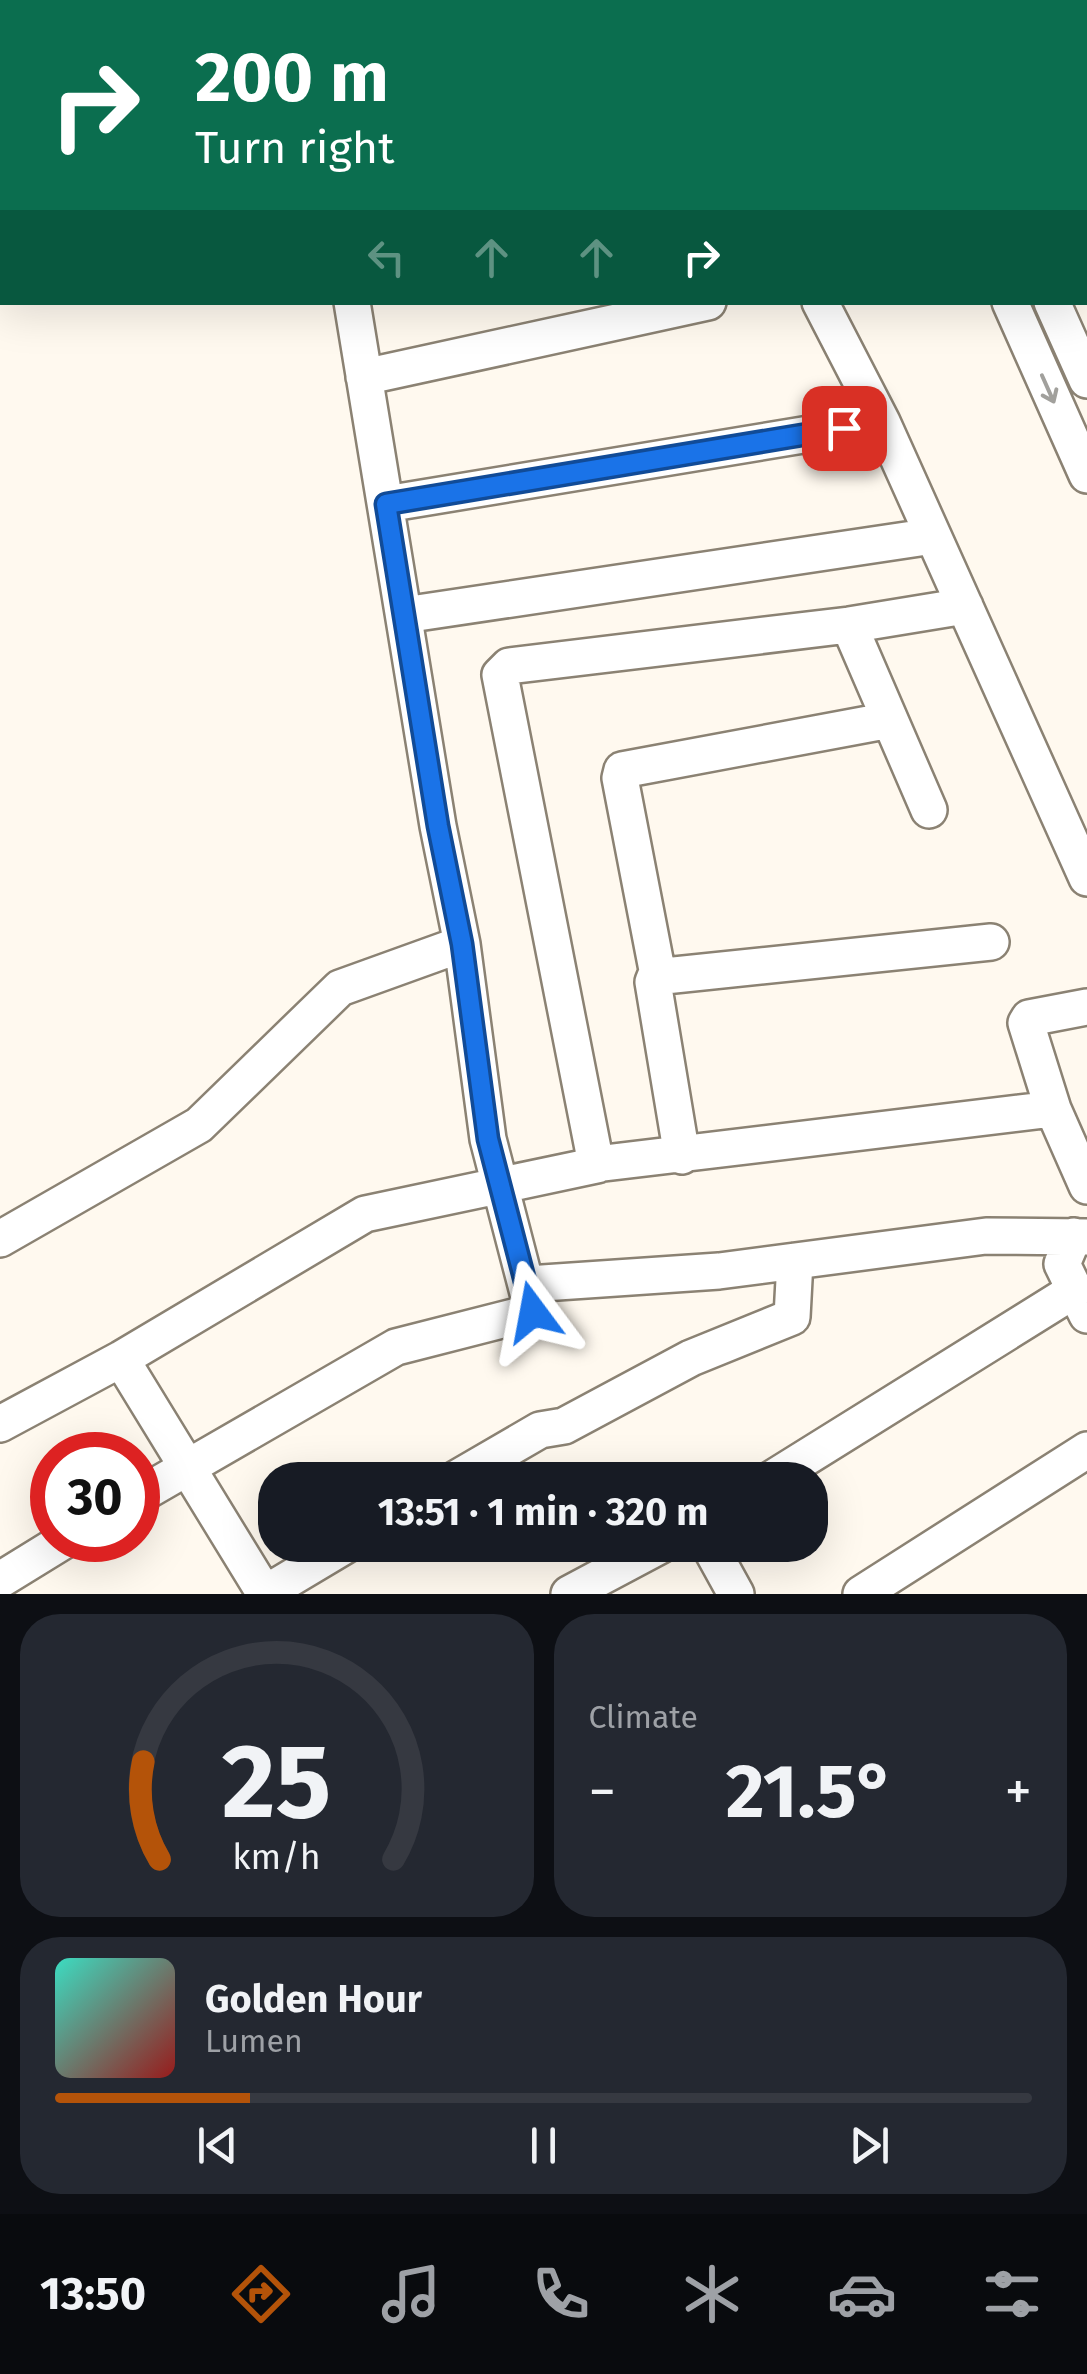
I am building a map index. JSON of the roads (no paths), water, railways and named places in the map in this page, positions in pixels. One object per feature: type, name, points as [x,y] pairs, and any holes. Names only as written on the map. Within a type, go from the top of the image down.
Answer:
[{"type":"street","points":[[160,1482],[396,1347],[533,1312],[488,1139],[462,944],[352,305]]},
{"type":"street","points":[[364,377],[694,305]]},
{"type":"street","points":[[822,305],[882,422],[1087,878]]},
{"type":"street","points":[[1011,305],[1087,476]]},
{"type":"street","points":[[1053,305],[1087,380]]},
{"type":"street","points":[[386,504],[882,422]]},
{"type":"street","points":[[404,615],[933,536]]},
{"type":"street","points":[[596,1165],[502,670],[509,666],[849,625],[965,606]]},
{"type":"street","points":[[849,625],[928,810]]},
{"type":"street","points":[[658,975],[620,778],[622,770],[890,720]]},
{"type":"street","points":[[682,1156],[652,982],[658,975],[992,942]]},
{"type":"street","points":[[0,1239],[200,1125],[340,988],[462,944]]},
{"type":"street","points":[[1087,1007],[1026,1020],[1053,1110],[1087,1186]]},
{"type":"street","points":[[0,1424],[121,1359],[365,1214],[596,1165],[1053,1110]]},
{"type":"street","points":[[528,1284],[720,1271],[986,1236],[1081,1237]]},
{"type":"street","points":[[802,1462],[1081,1303],[1062,1264],[1081,1237]]},
{"type":"street","points":[[485,1462],[540,1430],[564,1426],[691,1358],[792,1317],[795,1261]]},
{"type":"street","points":[[121,1359],[265,1594],[318,1562]]},
{"type":"street","points":[[861,1594],[1087,1450]]},
{"type":"street","points":[[0,1580],[30,1562]]},
{"type":"street","points":[[569,1594],[628,1562]]},
{"type":"street","points":[[718,1562],[736,1594]]}]
